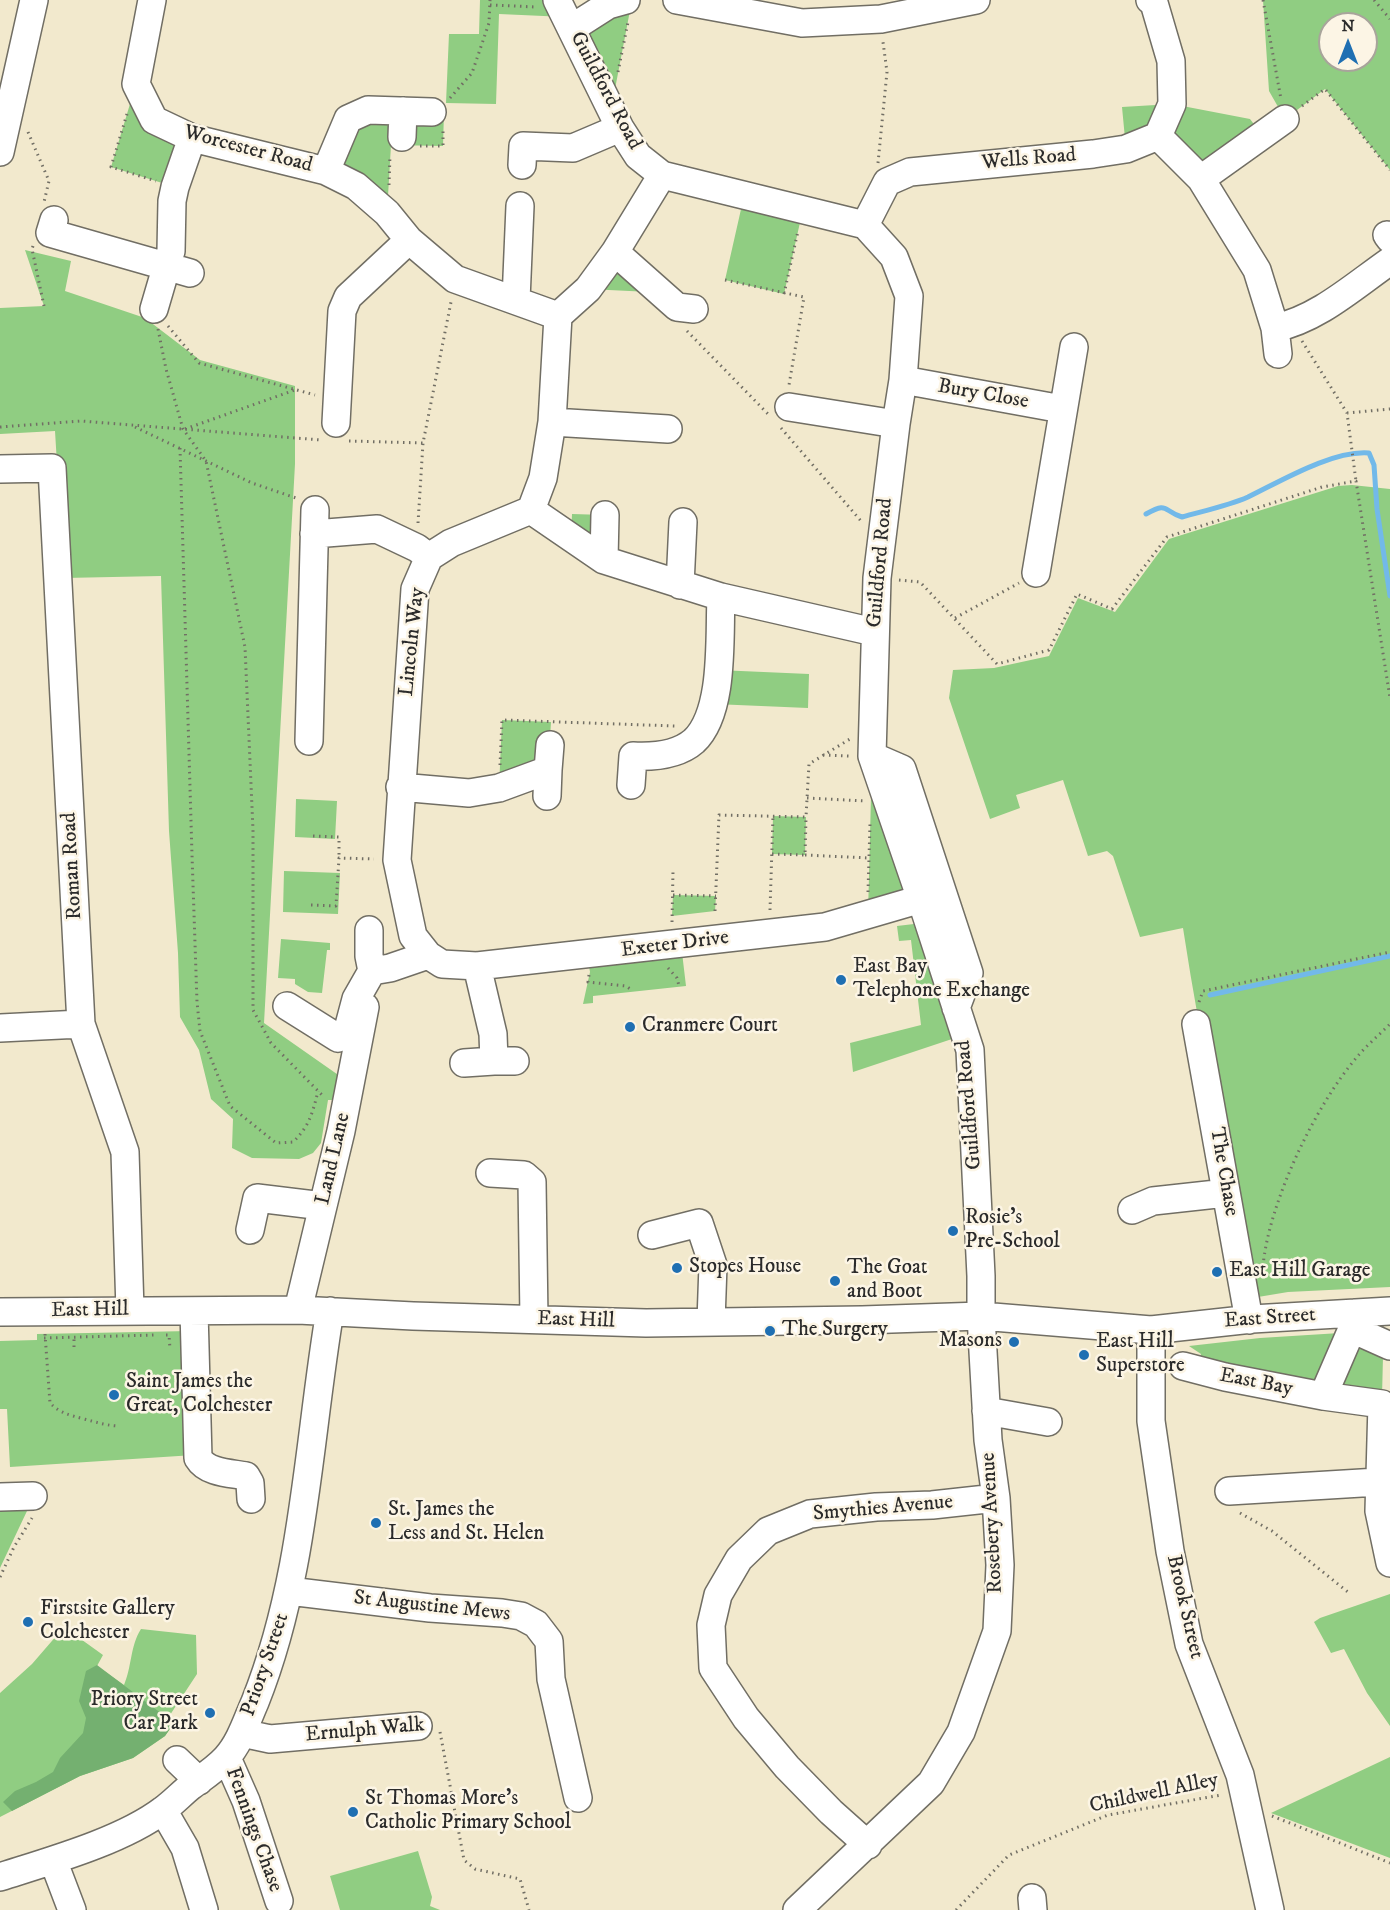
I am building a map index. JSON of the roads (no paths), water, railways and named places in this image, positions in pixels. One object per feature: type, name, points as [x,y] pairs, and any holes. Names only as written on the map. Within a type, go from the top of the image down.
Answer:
[{"type":"street","points":[[0,152],[34,0]]},
{"type":"street","name":"Worcester Road","points":[[152,0],[136,84],[154,120],[192,138],[326,171],[357,186],[387,213],[409,240],[455,279],[558,316]]},
{"type":"street","points":[[677,0],[802,23],[881,19],[976,0]]},
{"type":"street","points":[[1150,0],[1154,3],[1171,61],[1172,104],[1158,136],[1201,179],[1257,270],[1281,335],[1308,318],[1389,245]]},
{"type":"street","points":[[563,12],[608,5],[627,11]]},
{"type":"street","name":"Guildford Road","points":[[563,12],[620,128],[638,156],[662,176],[865,225],[894,257],[909,296],[903,380],[876,578],[872,756],[970,1050],[981,1316]]},
{"type":"street","name":"Worcester Road","points":[[326,171],[348,119],[368,111],[403,124],[432,112]]},
{"type":"street","points":[[1201,179],[1256,127],[1285,119]]},
{"type":"street","points":[[522,165],[523,146],[573,148],[620,128]]},
{"type":"street","name":"Wells Road","points":[[865,225],[887,182],[910,172],[1093,154],[1126,149],[1158,136]]},
{"type":"street","points":[[179,270],[171,251],[172,201],[192,138]]},
{"type":"street","points":[[309,741],[314,535],[377,529],[423,553],[531,510],[543,477],[552,422],[558,316],[588,289],[615,252],[662,176]]},
{"type":"street","points":[[516,300],[520,206]]},
{"type":"street","points":[[48,215],[50,233],[179,270]]},
{"type":"street","points":[[335,435],[316,393],[342,311],[348,297],[409,240]]},
{"type":"street","points":[[615,252],[677,307],[694,309]]},
{"type":"street","points":[[154,309],[179,270]]},
{"type":"street","points":[[1036,573],[1052,549],[1062,409],[1074,347]]},
{"type":"street","name":"Bury Close","points":[[903,380],[1062,409]]},
{"type":"street","points":[[789,401],[896,424]]},
{"type":"street","points":[[552,422],[631,415],[668,429]]},
{"type":"street","name":"Roman Road","points":[[0,469],[52,468],[81,1024],[124,1152],[130,1310]]},
{"type":"street","points":[[531,510],[604,560],[721,597],[874,632]]},
{"type":"street","points":[[604,560],[605,515]]},
{"type":"street","points":[[680,585],[682,522]]},
{"type":"street","name":"Lincoln Way","points":[[423,553],[415,589],[400,787],[397,860],[413,936],[428,955]]},
{"type":"street","points":[[631,785],[633,747],[654,757],[678,750],[694,741],[705,727],[714,704],[721,597]]},
{"type":"street","points":[[872,756],[902,769],[969,973],[956,1008]]},
{"type":"street","points":[[400,787],[469,794],[499,788],[548,770]]},
{"type":"street","name":"Exeter Drive","points":[[428,955],[442,964],[477,966],[769,935],[825,927],[921,899]]},
{"type":"street","points":[[287,1006],[338,1038],[346,1033],[356,999],[372,971],[369,956],[369,930]]},
{"type":"street","points":[[372,971],[390,968],[428,955]]},
{"type":"street","points":[[464,1063],[504,1061],[493,1034],[477,966]]},
{"type":"street","name":"Land Lane","points":[[298,1310],[346,1102],[365,1007]]},
{"type":"street","name":"The Chase","points":[[1196,1017],[1249,1320]]},
{"type":"street","points":[[0,1029],[81,1024]]},
{"type":"street","points":[[490,1173],[524,1175],[532,1182],[534,1319]]},
{"type":"street","points":[[1132,1210],[1153,1201],[1226,1193]]},
{"type":"street","points":[[250,1230],[257,1198],[323,1206]]},
{"type":"street","points":[[652,1234],[699,1223],[713,1265],[711,1321]]},
{"type":"street","name":"East Hill","points":[[0,1312],[298,1310],[626,1322],[862,1320],[981,1316],[1151,1330]]},
{"type":"street","points":[[194,1311],[198,1458],[201,1464],[208,1468],[246,1476],[250,1483],[251,1499]]},
{"type":"street","name":"Priory Street","points":[[0,1877],[53,1860],[122,1833],[163,1810],[227,1758],[242,1733],[271,1657],[289,1591],[311,1455],[330,1311]]},
{"type":"street","name":"East Street","points":[[1151,1330],[1249,1320],[1353,1321],[1390,1311]]},
{"type":"street","name":"Rosebery Avenue","points":[[797,1910],[931,1783],[961,1732],[997,1631],[1000,1565],[996,1498],[986,1411],[981,1316]]},
{"type":"street","points":[[1353,1321],[1390,1346]]},
{"type":"street","name":"East Bay","points":[[1323,1396],[1353,1321]]},
{"type":"street","name":"Brook Street","points":[[1151,1330],[1151,1421],[1173,1563],[1189,1644],[1240,1775],[1270,1910]]},
{"type":"street","name":"East Bay","points":[[1188,1364],[1225,1377],[1323,1396],[1382,1404],[1378,1482]]},
{"type":"street","points":[[986,1411],[1048,1422]]},
{"type":"street","points":[[1229,1491],[1378,1482],[1379,1511],[1390,1563]]},
{"type":"street","points":[[0,1497],[33,1507]]},
{"type":"street","name":"Smythies Avenue","points":[[868,1845],[831,1812],[787,1767],[746,1718],[713,1668],[711,1625],[718,1595],[739,1559],[768,1532],[810,1514],[996,1498]]},
{"type":"street","name":"St Augustine Mews","points":[[289,1591],[430,1608],[502,1613],[520,1616],[536,1624],[549,1641],[560,1771],[578,1798]]},
{"type":"street","name":"Ernulph Walk","points":[[242,1733],[270,1738],[418,1726]]},
{"type":"street","name":"Fennings Chase","points":[[227,1758],[246,1801],[279,1902]]},
{"type":"street","points":[[177,1760],[199,1780]]},
{"type":"street","points":[[163,1810],[185,1848],[204,1910]]},
{"type":"street","points":[[53,1860],[72,1910]]},
{"type":"waterway","points":[[1146,514],[1159,508],[1165,508],[1182,517],[1215,508],[1248,497],[1324,461],[1355,453],[1369,453],[1374,465],[1377,509],[1390,596]]},
{"type":"waterway","points":[[1210,995],[1390,956]]},
{"type":"place","name":"East Bay Telephone Exchange","points":[[841,980]]},
{"type":"place","name":"Cranmere Court","points":[[630,1027]]},
{"type":"place","name":"Rosie's Pre-School","points":[[953,1231]]},
{"type":"place","name":"Stopes House","points":[[677,1268]]},
{"type":"place","name":"East Hill Garage","points":[[1217,1272]]},
{"type":"place","name":"The Goat and Boot","points":[[835,1281]]},
{"type":"place","name":"The Surgery","points":[[770,1331]]},
{"type":"place","name":"Masons","points":[[1014,1342]]},
{"type":"place","name":"East Hill Superstore","points":[[1084,1355]]},
{"type":"place","name":"Saint James the Great, Colchester","points":[[114,1395]]},
{"type":"place","name":"St. James the Less and St. Helen","points":[[376,1523]]},
{"type":"place","name":"Firstsite Gallery Colchester","points":[[28,1622]]},
{"type":"place","name":"Priory Street Car Park","points":[[210,1713]]},
{"type":"place","name":"St Thomas More's Catholic Primary School","points":[[353,1812]]}]
